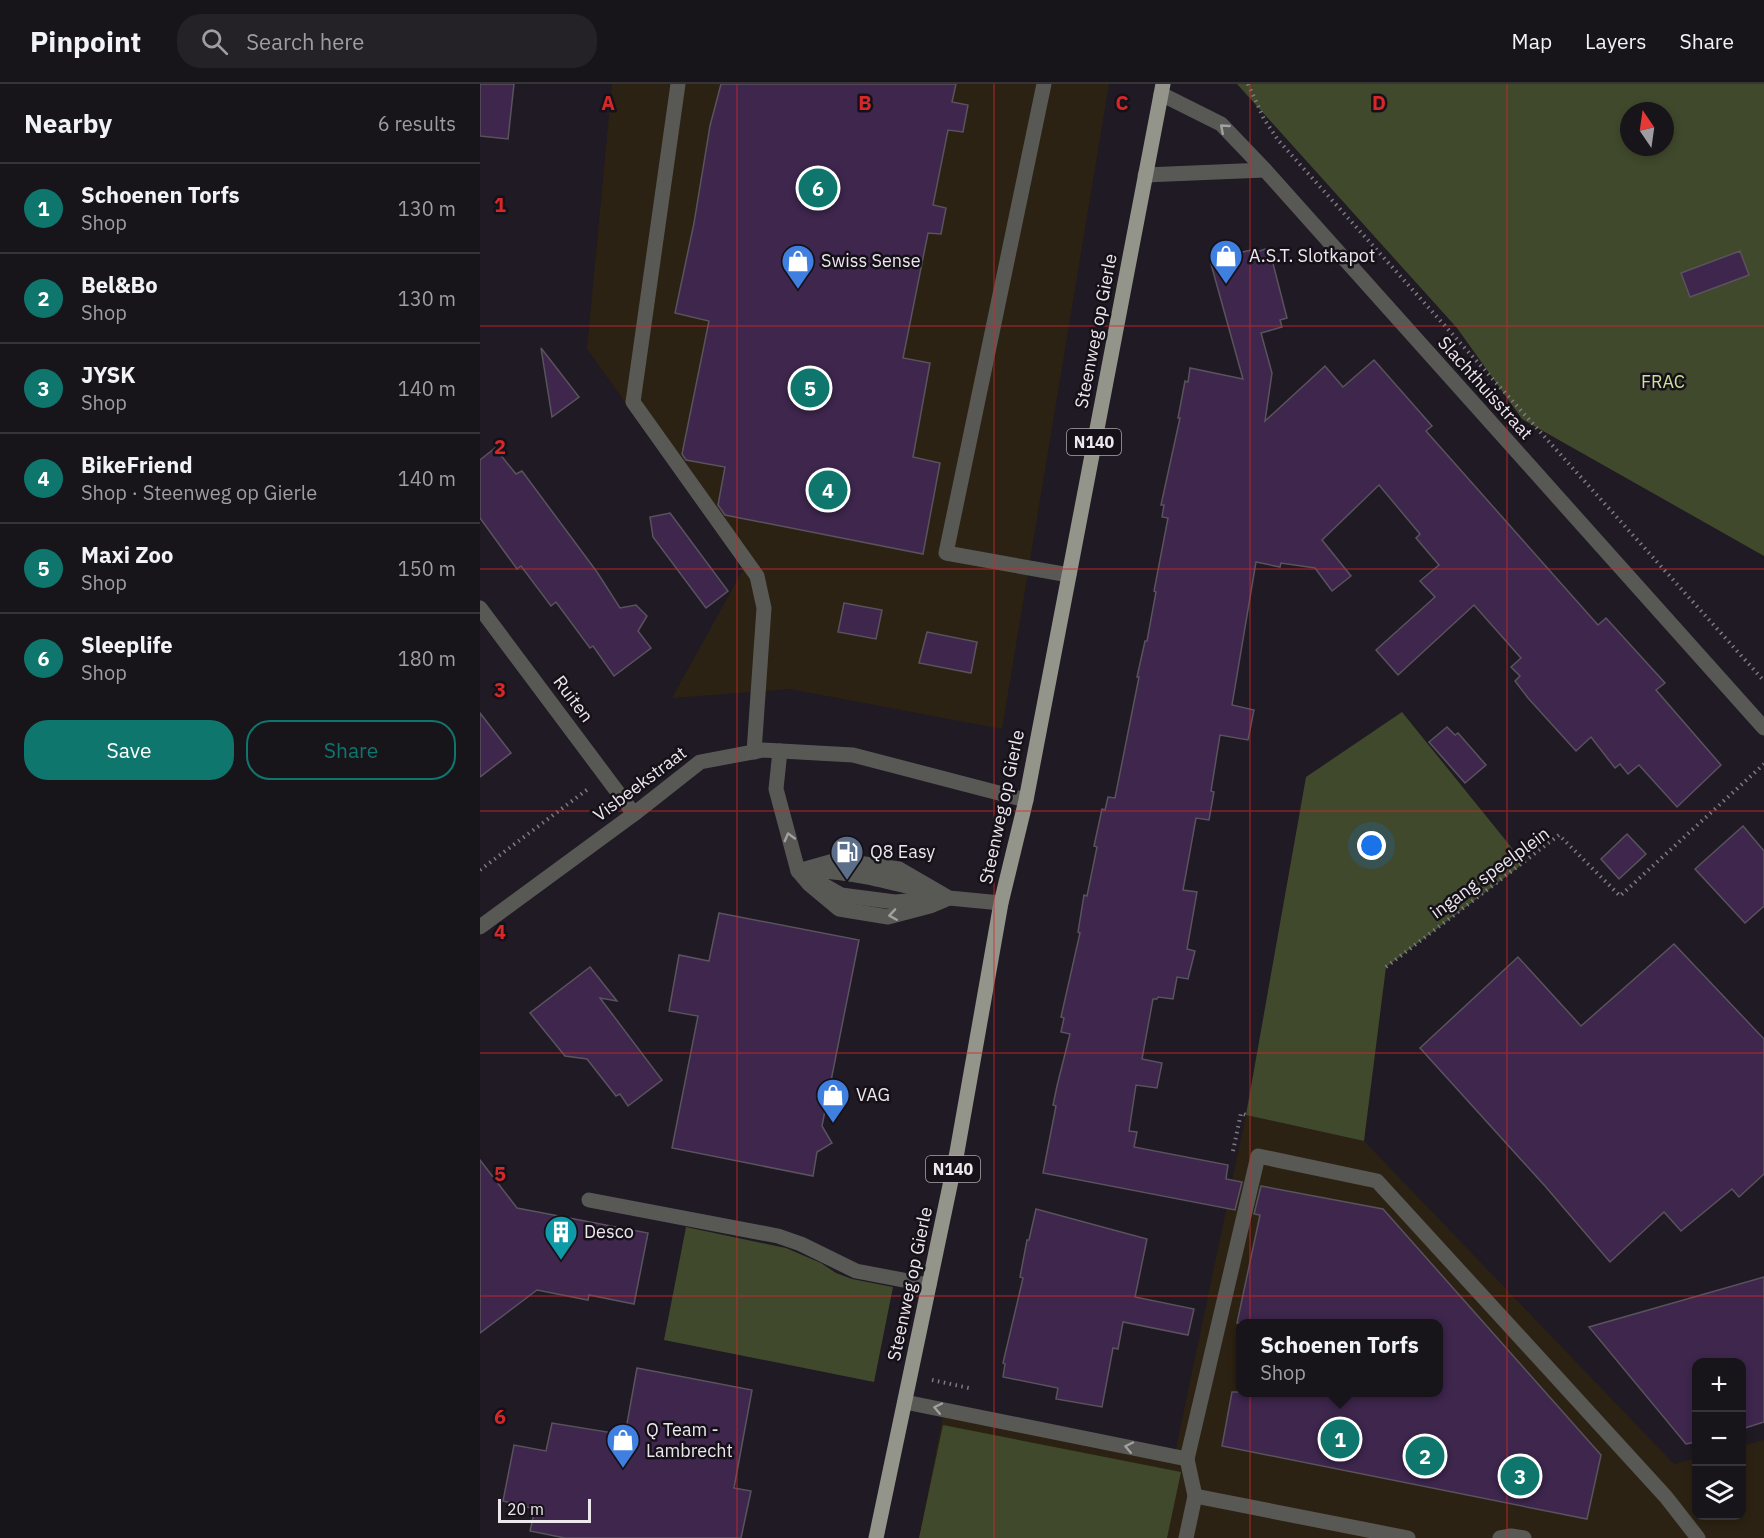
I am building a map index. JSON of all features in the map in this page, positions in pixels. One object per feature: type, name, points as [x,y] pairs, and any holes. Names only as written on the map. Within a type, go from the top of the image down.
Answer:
[{"type":"main road","name":"Steenweg op Gierle","points":[[876,1538],[957,1152],[1001,903],[1026,800],[1162,89]]},
{"type":"street","points":[[678,84],[633,402],[757,576],[764,608],[754,752]]},
{"type":"street","points":[[1044,84],[946,553],[1069,575]]},
{"type":"street","name":"Slachthuisstraat","points":[[1162,89],[1221,124],[1265,170],[1764,729]]},
{"type":"street","points":[[1145,175],[1265,170]]},
{"type":"street","name":"Ruiten","points":[[480,608],[634,814]]},
{"type":"street","points":[[780,751],[776,789],[798,871],[809,884],[839,909],[888,917],[930,906],[949,898]]},
{"type":"street","name":"Visbeekstraat","points":[[480,927],[634,814],[700,762],[754,752],[854,755],[1026,800]]},
{"type":"street","points":[[798,871],[837,860],[898,869],[949,898],[1001,903]]},
{"type":"street","points":[[1186,1538],[1195,1496],[1187,1459],[1258,1156],[1377,1181],[1666,1497],[1698,1538]]},
{"type":"street","points":[[589,1200],[778,1236],[801,1244],[856,1271],[929,1285]]},
{"type":"street","points":[[905,1402],[1187,1459]]},
{"type":"street","points":[[1195,1496],[1408,1538]]},
{"type":"street","points":[[1500,1538],[1511,1536],[1524,1538]]},
{"type":"path","points":[[1248,84],[1264,119],[1278,140],[1764,681]]},
{"type":"path","name":"ingang speelplein","points":[[1386,968],[1559,836],[1620,896],[1764,764]]},
{"type":"path","points":[[480,870],[605,776]]},
{"type":"path","points":[[1231,1159],[1241,1113],[1246,1115]]},
{"type":"path","points":[[911,1376],[970,1388]]},
{"type":"shaded area","points":[[612,84],[1109,84],[1002,729],[790,689],[672,698],[744,568],[587,349]]},
{"type":"shaded area","points":[[1246,1115],[1364,1141],[1674,1464],[1692,1459],[1692,1520],[1746,1520],[1746,1445],[1764,1440],[1764,1538],[919,1538],[943,1416],[1173,1463]]},
{"type":"green space","name":"FRAC","points":[[1237,84],[1764,84],[1764,556],[1522,419],[1457,328]]},
{"type":"green space","points":[[1402,712],[1524,863],[1386,967],[1364,1141],[1246,1115],[1306,777]]},
{"type":"green space","points":[[686,1227],[786,1248],[852,1279],[893,1287],[874,1382],[664,1340]]},
{"type":"green space","points":[[943,1425],[1181,1472],[1167,1538],[919,1538]]},
{"type":"building","points":[[480,84],[514,84],[508,139],[480,136]]},
{"type":"building","points":[[721,84],[956,84],[952,102],[968,105],[963,132],[948,130],[933,205],[946,208],[941,234],[928,233],[903,358],[930,363],[913,457],[940,463],[923,554],[725,515],[718,505],[725,467],[686,460],[682,454],[709,321],[675,313],[694,223],[710,126]]},
{"type":"building","points":[[1269,248],[1287,318],[1280,320],[1282,327],[1261,333],[1272,373],[1265,421],[1325,366],[1343,387],[1374,360],[1432,426],[1426,431],[1598,625],[1606,618],[1665,683],[1656,690],[1721,765],[1677,807],[1639,765],[1628,774],[1620,764],[1615,768],[1591,737],[1576,751],[1515,681],[1520,676],[1511,667],[1521,658],[1474,605],[1398,675],[1376,650],[1435,597],[1420,581],[1439,565],[1416,538],[1420,534],[1379,485],[1322,540],[1351,576],[1332,591],[1315,568],[1281,563],[1280,567],[1256,562],[1232,705],[1254,710],[1248,740],[1220,735],[1209,820],[1196,818],[1183,890],[1197,892],[1187,949],[1195,951],[1188,979],[1177,977],[1173,999],[1158,997],[1153,999],[1142,1059],[1162,1063],[1157,1088],[1136,1085],[1129,1131],[1137,1132],[1134,1147],[1228,1165],[1226,1179],[1242,1182],[1235,1210],[1043,1173],[1056,1106],[1053,1105],[1070,1034],[1061,1032],[1064,1018],[1061,1017],[1080,933],[1078,932],[1084,895],[1087,896],[1097,847],[1094,846],[1102,809],[1105,810],[1108,797],[1115,798],[1139,677],[1137,677],[1145,641],[1147,641],[1168,518],[1162,517],[1164,505],[1161,505],[1180,418],[1178,418],[1185,381],[1188,382],[1190,368],[1243,379],[1211,264],[1224,261],[1223,257]]},
{"type":"building","points":[[1740,251],[1749,275],[1690,297],[1681,273]]},
{"type":"building","points":[[541,348],[579,397],[552,417]]},
{"type":"building","points":[[495,448],[516,474],[522,471],[597,572],[620,608],[636,605],[647,616],[638,631],[651,648],[614,676],[593,646],[590,648],[556,602],[551,606],[521,566],[517,569],[480,518],[480,460]]},
{"type":"building","points":[[670,513],[728,591],[706,608],[653,537],[650,517]]},
{"type":"building","points":[[844,603],[882,610],[876,639],[838,632]]},
{"type":"building","points":[[927,632],[977,642],[971,673],[919,663]]},
{"type":"building","points":[[480,713],[511,753],[480,777]]},
{"type":"building","points":[[1447,727],[1455,735],[1458,733],[1486,765],[1465,783],[1429,742]]},
{"type":"building","points":[[1743,826],[1764,851],[1764,906],[1745,923],[1695,869]]},
{"type":"building","points":[[1627,834],[1646,854],[1619,879],[1601,859]]},
{"type":"building","points":[[719,913],[859,940],[822,1126],[832,1143],[817,1152],[813,1176],[672,1148],[698,1016],[669,1011],[679,955],[709,961]]},
{"type":"building","points":[[1674,944],[1764,1039],[1764,1174],[1739,1197],[1732,1189],[1681,1231],[1664,1212],[1610,1262],[1545,1186],[1420,1048],[1518,957],[1581,1026]]},
{"type":"building","points":[[590,967],[617,1001],[600,998],[662,1080],[628,1106],[620,1094],[616,1096],[587,1059],[565,1056],[530,1013]]},
{"type":"building","name":"Desco","points":[[480,1160],[517,1208],[648,1233],[634,1304],[589,1295],[588,1300],[537,1290],[480,1333]]},
{"type":"building","points":[[1261,1186],[1383,1209],[1601,1455],[1587,1519],[1222,1446],[1232,1392],[1236,1392],[1236,1397],[1443,1397],[1443,1319],[1238,1319],[1260,1215],[1254,1214]]},
{"type":"building","points":[[1036,1209],[1147,1239],[1135,1297],[1194,1309],[1188,1335],[1123,1322],[1118,1349],[1113,1348],[1102,1407],[1056,1399],[1058,1388],[1003,1377],[1005,1364],[1003,1363],[1023,1278],[1020,1277],[1027,1240],[1029,1240]]},
{"type":"building","points":[[1764,1277],[1764,1422],[1746,1428],[1746,1358],[1692,1358],[1692,1443],[1686,1444],[1589,1327]]},
{"type":"building","name":"Q Team - Lambrecht","points":[[637,1368],[752,1390],[734,1488],[751,1491],[741,1538],[565,1538],[530,1531],[535,1509],[503,1501],[514,1445],[546,1451],[552,1423],[625,1435]]},
{"type":"place","name":"Sleeplife","points":[[818,188]]},
{"type":"place","name":"A.S.T. Slotkapot","points":[[1226,285]]},
{"type":"place","name":"Swiss Sense","points":[[798,290]]},
{"type":"place","name":"Maxi Zoo","points":[[810,388]]},
{"type":"place","name":"BikeFriend","points":[[828,490]]},
{"type":"place","name":"Q8 Easy","points":[[847,881]]},
{"type":"place","name":"VAG","points":[[833,1124]]},
{"type":"place","name":"Desco","points":[[561,1261]]},
{"type":"place","name":"Schoenen Torfs","points":[[1340,1439]]},
{"type":"place","name":"Bel&Bo","points":[[1425,1456]]},
{"type":"place","name":"Q Team - Lambrecht","points":[[623,1469]]},
{"type":"place","name":"JYSK","points":[[1520,1476]]}]
